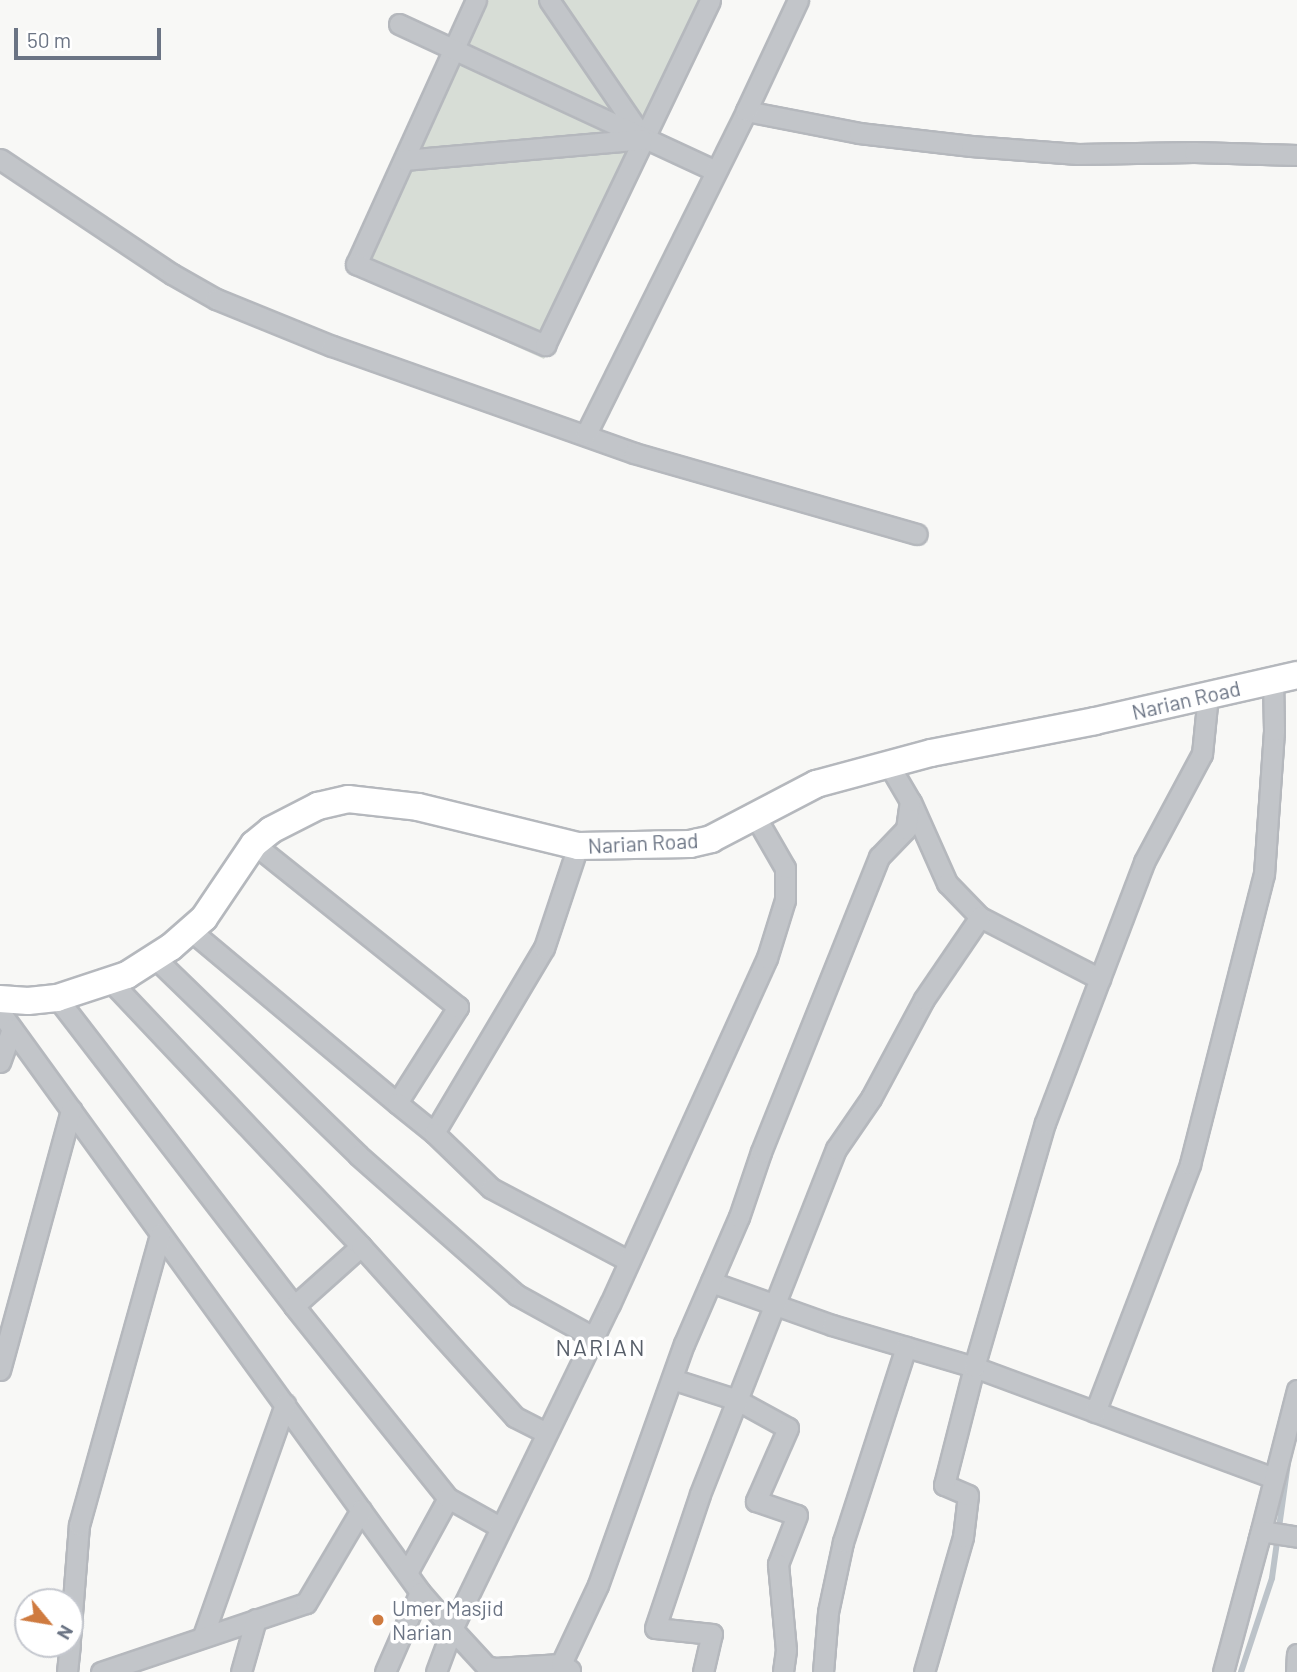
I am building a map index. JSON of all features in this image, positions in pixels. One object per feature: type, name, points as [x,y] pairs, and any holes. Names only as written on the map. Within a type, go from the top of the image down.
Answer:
[{"type":"main road","name":"Narian Road","points":[[0,999],[57,998],[127,975],[204,918],[254,844],[271,830],[318,806],[348,799],[418,807],[578,846],[690,844],[710,838],[816,785],[931,753],[1285,678]]},
{"type":"street","points":[[476,0],[356,264],[545,345],[710,0]]},
{"type":"street","points":[[549,0],[643,139]]},
{"type":"street","points":[[586,434],[798,0]]},
{"type":"street","points":[[399,24],[716,171]]},
{"type":"street","points":[[746,111],[859,133],[971,146],[1078,154],[1297,155]]},
{"type":"street","points":[[404,160],[643,139]]},
{"type":"street","points":[[0,159],[172,274],[216,299],[332,346],[634,453],[917,534]]},
{"type":"street","points":[[1095,1412],[1190,1164],[1264,874],[1274,730],[1285,678]]},
{"type":"street","points":[[924,1672],[963,1537],[968,1495],[944,1485],[974,1367],[1045,1123],[1144,862],[1202,754],[1208,695]]},
{"type":"street","points":[[889,765],[910,801],[947,883],[980,917],[1100,979]]},
{"type":"street","points":[[0,1012],[420,1592],[486,1669],[566,1668],[671,1379],[879,857],[906,829],[910,801]]},
{"type":"street","points":[[436,1672],[452,1629],[629,1261],[768,958],[785,900],[785,868],[755,816]]},
{"type":"street","points":[[254,844],[458,1007],[397,1103]]},
{"type":"street","points":[[434,1133],[544,948],[578,846]]},
{"type":"street","points":[[703,1672],[712,1634],[655,1628],[701,1494],[836,1149],[871,1098],[924,999],[980,917]]},
{"type":"street","points":[[190,930],[434,1133],[491,1188],[629,1261]]},
{"type":"street","points":[[154,957],[358,1155],[517,1295],[593,1337]]},
{"type":"street","points":[[110,981],[361,1246],[515,1417],[546,1433]]},
{"type":"street","points":[[57,998],[294,1306],[448,1498],[500,1527]]},
{"type":"street","points":[[0,1062],[12,1029]]},
{"type":"street","points":[[0,1370],[71,1110]]},
{"type":"street","points":[[74,1588],[79,1525],[160,1234]]},
{"type":"street","points":[[294,1306],[361,1246]]},
{"type":"street","points":[[711,1282],[774,1305],[974,1367],[1274,1478]]},
{"type":"street","points":[[822,1672],[828,1612],[843,1542],[906,1347]]},
{"type":"street","points":[[671,1379],[737,1400],[788,1427],[756,1501],[797,1515],[778,1563],[786,1650],[783,1672]]},
{"type":"street","points":[[1258,1542],[1297,1390]]},
{"type":"street","points":[[203,1636],[285,1404]]},
{"type":"street","points":[[407,1573],[448,1498]]},
{"type":"street","points":[[101,1672],[306,1603],[361,1510]]},
{"type":"street","points":[[1223,1672],[1261,1531],[1297,1537]]},
{"type":"street","points":[[384,1672],[420,1592]]},
{"type":"street","points":[[241,1672],[256,1619]]},
{"type":"street","points":[[445,1672],[452,1629]]},
{"type":"street","points":[[1296,1672],[1297,1654]]},
{"type":"shaded area","points":[[484,0],[708,0],[544,359],[359,275]]},
{"type":"waterway","points":[[1241,1672],[1272,1578],[1288,1463]]},
{"type":"place","name":"Umer Masjid Narian","points":[[378,1620]]},
{"type":"district","name":"NARIAN","points":[[601,1347]]}]
